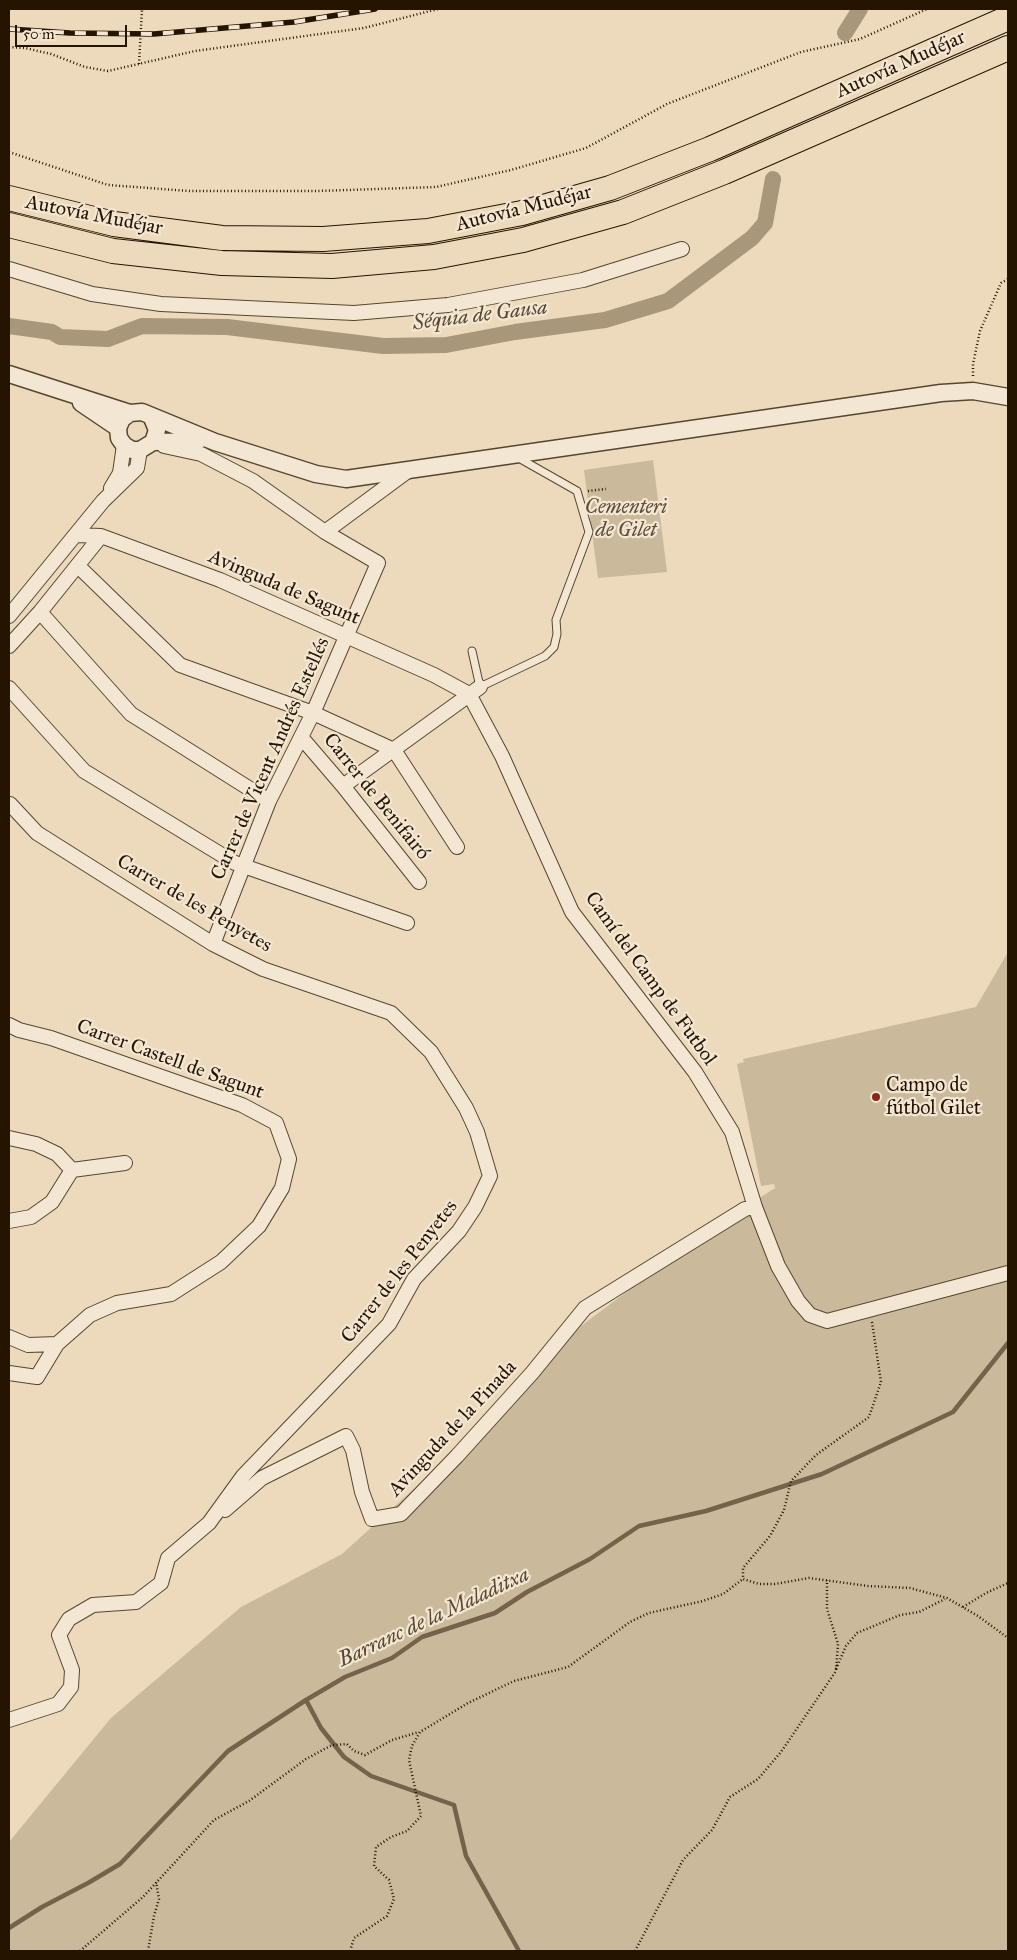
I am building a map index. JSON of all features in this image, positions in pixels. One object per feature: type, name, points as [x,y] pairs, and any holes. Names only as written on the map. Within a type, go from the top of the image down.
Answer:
[{"type":"highway","name":"Autovía Mudéjar","points":[[9,198],[114,224],[222,238],[323,239],[428,231],[522,213],[610,188],[710,149],[1008,18]]},
{"type":"highway","name":"Autovía Mudéjar","points":[[9,225],[113,251],[222,263],[332,266],[434,257],[523,240],[623,212],[724,172],[1008,48]]},
{"type":"street","points":[[9,268],[92,294],[161,304],[354,313],[448,305],[583,280],[682,249]]},
{"type":"street","points":[[9,374],[130,413],[142,412],[152,418],[215,442],[316,474],[346,479],[931,395],[973,391],[1008,397]]},
{"type":"street","points":[[63,391],[118,428]]},
{"type":"street","points":[[130,413],[122,419],[118,428],[119,438],[124,445],[132,450],[148,445],[181,440],[215,442]]},
{"type":"street","points":[[103,501],[138,468],[157,430],[152,418]]},
{"type":"street","points":[[9,616],[103,501],[120,473],[124,445]]},
{"type":"street","points":[[148,445],[201,454],[253,481],[325,532],[409,470]]},
{"type":"street","name":"Carrer de Vicent Andrés Estellés","points":[[213,944],[269,801],[313,712],[378,563],[325,532]]},
{"type":"street","name":"Avinguda de Sagunt","points":[[76,535],[101,536],[220,580],[434,675],[475,690]]},
{"type":"street","points":[[9,646],[40,612],[101,536]]},
{"type":"street","points":[[78,566],[180,666],[313,712],[394,750],[457,847]]},
{"type":"street","points":[[40,612],[132,714],[269,801]]},
{"type":"street","points":[[9,688],[84,771],[234,863],[407,923]]},
{"type":"street","points":[[343,786],[475,690]]},
{"type":"street","name":"Camí del Camp de Futbol","points":[[475,690],[502,756],[572,912],[695,1072],[732,1132],[755,1207],[778,1266],[798,1301],[810,1315],[827,1321],[1008,1273]]},
{"type":"street","name":"Carrer de Benifairó","points":[[301,737],[343,786],[419,882]]},
{"type":"street","name":"Carrer de les Penyetes","points":[[9,1720],[58,1704],[70,1687],[72,1670],[59,1635],[69,1619],[93,1605],[136,1602],[161,1583],[168,1558],[209,1523],[242,1476],[389,1324],[414,1279],[459,1231],[475,1207],[490,1176],[477,1132],[466,1108],[431,1052],[391,1013],[263,969],[213,944],[37,833],[10,804]]},
{"type":"street","name":"Carrer Castell de Sagunt","points":[[9,1025],[51,1038],[242,1106],[276,1122],[289,1159],[282,1188],[258,1226],[220,1262],[171,1294],[117,1303],[90,1315],[57,1344]]},
{"type":"street","points":[[9,1138],[36,1144],[57,1154],[72,1170]]},
{"type":"street","points":[[72,1170],[125,1163]]},
{"type":"street","points":[[9,1221],[31,1217],[52,1202],[72,1170]]},
{"type":"street","name":"Avinguda de la Pinada","points":[[209,1523],[262,1478],[346,1436],[353,1450],[362,1492],[372,1519],[401,1514],[506,1402],[584,1308],[745,1208],[755,1207]]},
{"type":"street","points":[[9,1337],[28,1345],[57,1344]]},
{"type":"street","points":[[9,1373],[37,1377],[57,1344]]},
{"type":"lane","points":[[472,651],[475,690],[545,656],[554,647],[557,634],[556,620],[589,532],[577,491],[514,456]]},
{"type":"path","points":[[139,64],[142,9]]},
{"type":"path","points":[[9,47],[25,48],[51,54],[85,68],[108,71],[195,51],[364,28],[438,9]]},
{"type":"path","points":[[9,152],[108,185],[190,191],[318,191],[436,187],[511,170],[586,148],[667,104],[801,52],[860,40],[927,9]]},
{"type":"path","points":[[973,391],[973,364],[980,331],[1002,283],[1008,279]]},
{"type":"path","points":[[577,491],[606,489]]},
{"type":"path","points":[[743,1579],[743,1568],[770,1536],[784,1510],[791,1481],[816,1455],[869,1417],[880,1382],[870,1311]]},
{"type":"path","points":[[743,1579],[759,1584],[774,1584],[809,1578],[868,1586],[910,1588],[947,1598],[1008,1638]]},
{"type":"path","points":[[80,1951],[142,1897],[214,1820],[249,1801],[306,1759],[332,1744],[347,1744],[354,1751],[365,1755],[392,1740],[420,1732],[468,1703],[514,1681],[568,1667],[630,1622],[649,1614],[703,1601],[723,1594],[743,1579]]},
{"type":"path","points":[[827,1580],[827,1609],[838,1644],[836,1671]]},
{"type":"path","points":[[963,1607],[986,1593],[1008,1583]]},
{"type":"path","points":[[635,1951],[683,1860],[712,1830],[730,1797],[758,1779],[781,1752],[836,1671],[846,1646],[857,1633],[900,1615],[919,1612],[947,1598]]},
{"type":"path","points":[[350,1951],[354,1938],[387,1916],[394,1898],[389,1880],[374,1866],[376,1847],[391,1837],[407,1831],[421,1816],[409,1760],[412,1746],[420,1732]]},
{"type":"path","points":[[148,1951],[159,1899],[156,1882]]},
{"type":"green space","name":"Cementeri de Gilet","points":[[653,460],[667,572],[598,578],[584,470]]},
{"type":"green space","points":[[1008,952],[1008,1951],[9,1951],[9,1842],[111,1718],[241,1607],[342,1554],[493,1417],[553,1347],[705,1233],[775,1188],[774,1184],[761,1186],[737,1064],[744,1062],[743,1059],[976,1007]]},
{"type":"waterway","name":"Séquia de Gausa","points":[[845,33],[860,9]]},
{"type":"waterway","name":"Séquia de Gausa","points":[[9,326],[52,332],[60,337],[108,339],[142,326],[227,327],[383,346],[446,345],[515,332],[605,320],[668,301],[752,238],[765,223],[773,179]]},
{"type":"waterway","name":"Barranc de la Maladitxa","points":[[9,1928],[42,1907],[120,1864],[228,1751],[345,1677],[392,1658],[422,1637],[495,1613],[527,1592],[590,1559],[639,1526],[706,1511],[822,1474],[953,1412],[1008,1343]]},
{"type":"waterway","points":[[306,1700],[321,1728],[344,1757],[371,1776],[454,1805],[466,1856],[519,1951]]},
{"type":"railway","points":[[9,29],[70,33],[154,34],[294,22],[375,9]]},
{"type":"place","name":"Campo de fútbol Gilet","points":[[876,1097]]}]
